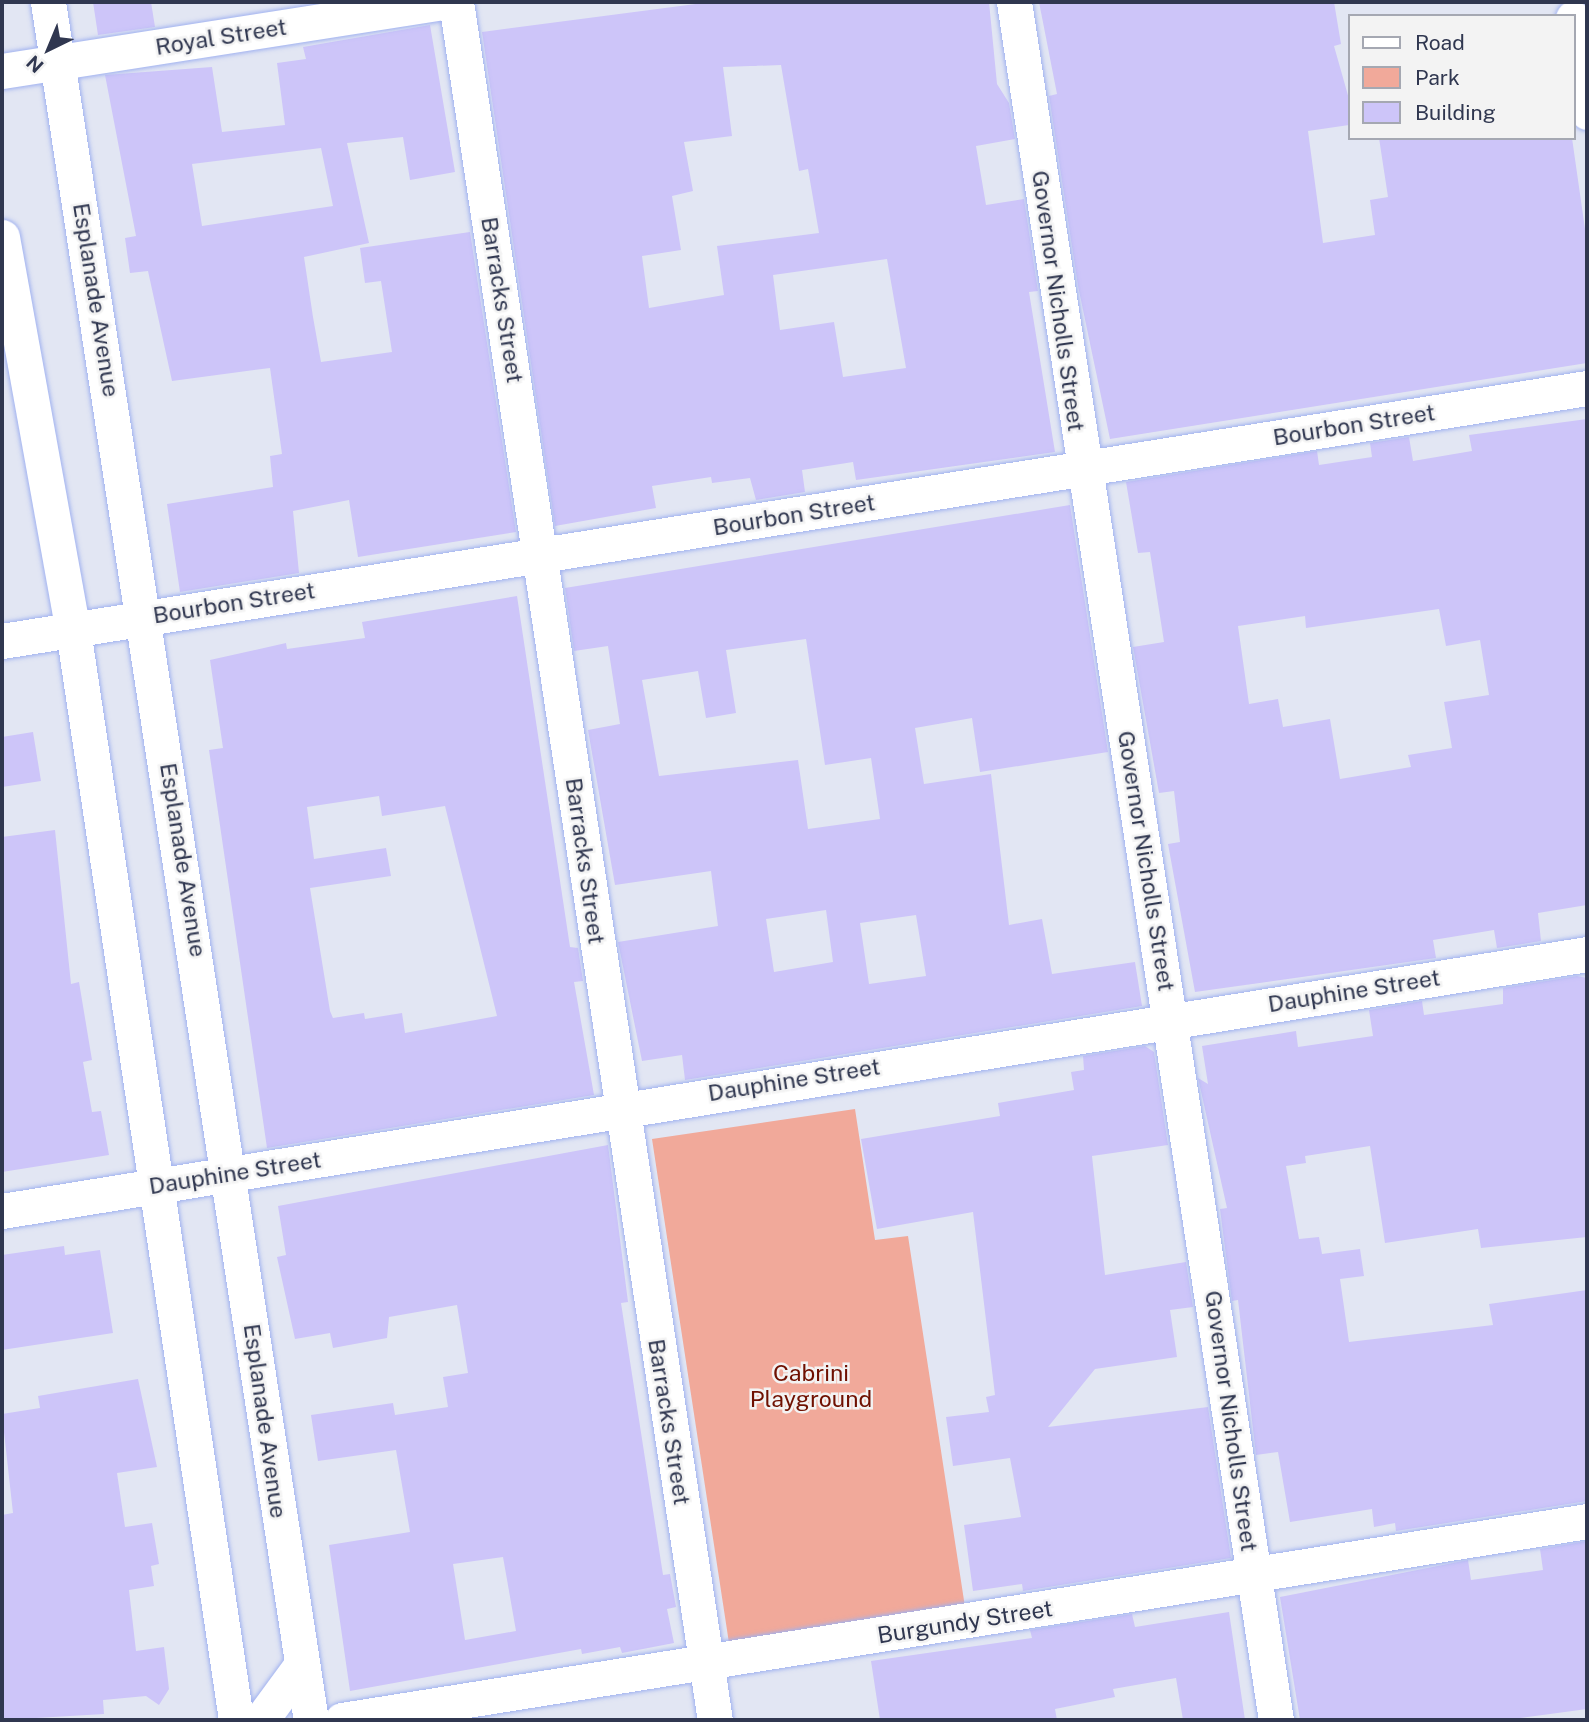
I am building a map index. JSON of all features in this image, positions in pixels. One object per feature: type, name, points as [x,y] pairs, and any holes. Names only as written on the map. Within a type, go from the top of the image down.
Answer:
[{"type":"street","name":"Esplanade Avenue","points":[[48,2],[147,616],[231,1176],[300,1667],[311,1720]]},
{"type":"street","name":"Royal Street","points":[[2,71],[440,2]]},
{"type":"street","name":"Barracks Street","points":[[456,2],[715,1720]]},
{"type":"street","name":"Governor Nicholls Street","points":[[1014,2],[1083,468],[1172,1020],[1276,1720]]},
{"type":"street","points":[[1575,31],[1587,112]]},
{"type":"street","points":[[2,237],[73,630],[236,1720]]},
{"type":"street","name":"Bourbon Street","points":[[2,641],[1587,388]]},
{"type":"street","name":"Dauphine Street","points":[[2,1211],[231,1176],[621,1108],[1587,954]]},
{"type":"street","name":"Burgundy Street","points":[[342,1720],[1255,1578],[1587,1521]]},
{"type":"street","points":[[261,1720],[300,1667]]},
{"type":"green space","name":"Cabrini Playground","points":[[855,1109],[875,1240],[908,1236],[965,1607],[729,1643],[652,1139]]},
{"type":"building","points":[[93,2],[151,2],[155,27],[98,35]]},
{"type":"building","points":[[711,2],[989,2],[997,84],[1009,103],[1015,139],[976,146],[986,205],[1024,199],[1038,291],[1029,292],[1055,452],[856,480],[853,462],[802,470],[805,492],[756,500],[750,478],[712,483],[711,477],[652,486],[656,508],[555,526],[482,32]],"holes":[[[781,65],[799,171],[808,169],[819,233],[717,246],[724,295],[649,308],[642,256],[681,250],[672,196],[693,191],[684,142],[732,136],[723,67]],[[887,259],[906,368],[843,377],[834,322],[780,330],[773,275]]]},
{"type":"building","points":[[1039,2],[1334,2],[1341,44],[1334,46],[1348,95],[1348,125],[1308,131],[1323,243],[1375,235],[1370,200],[1388,197],[1379,140],[1572,140],[1587,243],[1587,363],[1110,439],[1078,286],[1049,96],[1057,94]]},
{"type":"building","points":[[430,25],[455,172],[410,180],[403,137],[347,143],[369,243],[304,257],[313,317],[321,362],[392,352],[381,281],[365,283],[360,248],[470,232],[516,532],[358,557],[349,500],[293,511],[299,573],[180,592],[167,504],[273,487],[270,456],[282,454],[270,368],[172,381],[148,271],[130,273],[125,238],[136,236],[105,75],[212,67],[222,132],[285,125],[277,63],[306,59],[303,47]],"holes":[[[321,148],[333,206],[202,226],[192,164]]]},
{"type":"building","points":[[1587,419],[1587,905],[1538,913],[1541,941],[1497,948],[1494,930],[1433,940],[1436,958],[1195,992],[1168,844],[1180,842],[1174,791],[1159,793],[1133,647],[1164,642],[1150,552],[1138,553],[1126,482],[1317,451],[1319,465],[1372,457],[1370,443],[1409,437],[1413,461],[1472,451],[1469,435]],"holes":[[[1439,609],[1446,646],[1480,640],[1489,695],[1444,702],[1452,748],[1408,755],[1411,767],[1340,779],[1330,719],[1283,727],[1278,699],[1249,704],[1238,626],[1305,616],[1306,628]]]},
{"type":"building","points":[[1070,505],[1108,752],[980,772],[972,718],[915,728],[924,784],[991,774],[1009,925],[1042,919],[1052,974],[1135,962],[1142,1006],[685,1080],[682,1055],[642,1061],[618,942],[718,926],[711,871],[615,885],[588,730],[620,724],[608,646],[574,651],[565,588]],"holes":[[[806,639],[825,765],[871,758],[880,819],[808,829],[798,760],[659,776],[642,680],[698,671],[706,718],[736,713],[726,650]],[[826,910],[833,962],[774,972],[766,919]],[[916,915],[926,976],[869,984],[860,923]]]},
{"type":"building","points":[[517,596],[570,947],[578,948],[583,981],[574,982],[594,1095],[267,1148],[209,750],[223,748],[210,660],[286,643],[287,649],[365,638],[362,622]],"holes":[[[379,796],[382,816],[445,806],[497,1016],[405,1033],[402,1013],[365,1019],[364,1013],[333,1018],[310,888],[391,876],[386,848],[314,859],[307,807]]]},
{"type":"building","points":[[33,732],[41,781],[2,787],[2,737]]},
{"type":"building","points":[[55,830],[71,984],[79,982],[92,1060],[83,1062],[92,1112],[101,1111],[109,1155],[2,1172],[2,837]]},
{"type":"building","points":[[1577,976],[1587,978],[1587,1237],[1481,1248],[1478,1229],[1385,1243],[1370,1146],[1305,1156],[1306,1163],[1286,1166],[1299,1239],[1319,1237],[1322,1254],[1360,1249],[1364,1276],[1340,1279],[1349,1342],[1493,1325],[1489,1304],[1587,1290],[1587,1501],[1396,1531],[1395,1523],[1374,1527],[1372,1509],[1290,1522],[1278,1452],[1256,1455],[1238,1300],[1232,1301],[1220,1209],[1227,1208],[1198,1078],[1208,1084],[1202,1046],[1296,1031],[1298,1047],[1373,1036],[1369,1010],[1422,1001],[1424,1015],[1503,1004],[1503,988]]},
{"type":"building","points":[[1145,1046],[1154,1052],[1168,1145],[1092,1156],[1105,1275],[1186,1262],[1193,1307],[1170,1310],[1177,1357],[1095,1369],[1048,1427],[1208,1407],[1231,1558],[1023,1591],[1022,1584],[973,1591],[964,1525],[1021,1517],[1010,1458],[953,1466],[946,1417],[989,1412],[986,1397],[995,1395],[973,1212],[877,1229],[861,1139],[1000,1116],[998,1103],[1074,1090],[1071,1072],[1084,1070],[1083,1056]]},
{"type":"building","points":[[608,1145],[628,1302],[621,1303],[663,1575],[670,1574],[676,1607],[667,1609],[674,1643],[622,1653],[620,1647],[582,1654],[581,1649],[350,1691],[329,1545],[410,1532],[396,1450],[318,1461],[311,1415],[393,1403],[395,1415],[448,1407],[443,1377],[468,1373],[457,1305],[389,1317],[387,1338],[333,1348],[330,1333],[295,1339],[277,1257],[286,1255],[278,1206]],"holes":[[[503,1557],[516,1631],[465,1640],[453,1564]]]},
{"type":"building","points":[[64,1246],[65,1255],[100,1250],[113,1333],[2,1350],[2,1255]]},
{"type":"building","points":[[138,1379],[157,1467],[117,1473],[125,1527],[152,1523],[159,1564],[151,1566],[154,1586],[129,1590],[136,1651],[164,1647],[169,1689],[159,1705],[146,1696],[103,1700],[104,1714],[2,1720],[2,1515],[13,1513],[2,1414],[40,1408],[38,1396]]},
{"type":"building","points":[[1587,1541],[1587,1709],[1505,1720],[1300,1720],[1280,1597],[1468,1560],[1471,1580],[1543,1570],[1540,1549]]},
{"type":"building","points":[[1229,1612],[1245,1720],[1183,1720],[1176,1678],[1113,1689],[1115,1697],[1055,1709],[1057,1720],[880,1720],[871,1661],[1032,1638],[1030,1630],[1132,1614],[1135,1627]]}]
